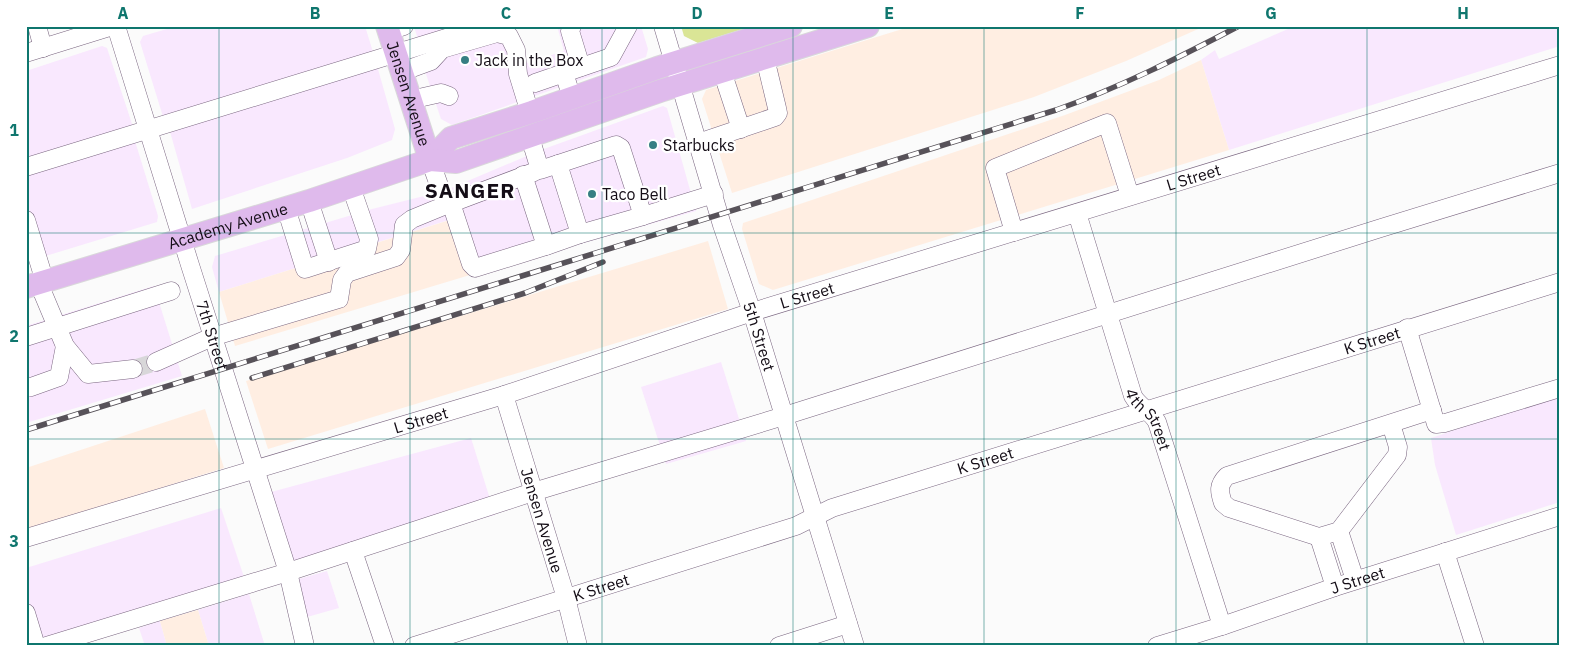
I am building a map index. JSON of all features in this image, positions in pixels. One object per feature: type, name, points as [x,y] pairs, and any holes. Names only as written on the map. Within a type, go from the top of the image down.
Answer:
[{"type":"main road","points":[[430,160],[450,138],[791,26]]},
{"type":"main road","points":[[799,48],[801,39],[805,35],[830,26]]},
{"type":"main road","points":[[430,160],[456,162],[681,84],[868,26]]},
{"type":"main road","name":"Jensen Avenue","points":[[393,28],[398,62],[430,160]]},
{"type":"main road","name":"Academy Avenue","points":[[37,284],[309,201],[430,160]]},
{"type":"street","points":[[37,26],[43,48]]},
{"type":"street","points":[[26,53],[115,26]]},
{"type":"street","name":"7th Street","points":[[115,26],[288,572],[305,646]]},
{"type":"street","points":[[398,62],[428,45],[485,26]]},
{"type":"street","points":[[572,26],[570,32],[581,67]]},
{"type":"street","points":[[535,83],[611,57],[628,26]]},
{"type":"street","name":"5th Street","points":[[663,26],[855,646]]},
{"type":"street","points":[[26,167],[148,130],[398,62],[431,61],[442,49],[497,34],[508,36],[516,50],[518,74],[530,113]]},
{"type":"street","points":[[698,143],[775,117],[778,113],[765,58]]},
{"type":"street","name":"L Street","points":[[26,538],[504,396],[752,312],[1560,65]]},
{"type":"street","points":[[722,71],[741,129]]},
{"type":"street","points":[[564,74],[572,98]]},
{"type":"street","points":[[410,100],[441,93],[449,96]]},
{"type":"street","points":[[1014,232],[995,168],[1107,123],[1130,196]]},
{"type":"street","points":[[530,137],[540,170]]},
{"type":"street","points":[[156,362],[212,337],[338,298],[342,280],[348,273],[389,261],[396,257],[401,250],[404,225],[412,220],[523,175],[616,145],[621,148],[642,216]]},
{"type":"street","points":[[430,160],[449,204],[471,264],[475,268],[714,194]]},
{"type":"street","points":[[558,164],[580,234]]},
{"type":"street","points":[[46,646],[78,641],[533,492],[784,416],[1560,173]]},
{"type":"street","points":[[523,175],[546,246]]},
{"type":"street","points":[[286,208],[306,269],[329,262],[367,249],[368,239],[351,187]]},
{"type":"street","points":[[309,201],[329,262]]},
{"type":"street","name":"4th Street","points":[[1077,213],[1133,396],[1136,402],[1154,416],[1157,422],[1222,626]]},
{"type":"street","points":[[26,220],[37,284],[64,346],[88,374],[133,369]]},
{"type":"street","name":"K Street","points":[[414,646],[796,526],[832,508],[1560,282]]},
{"type":"street","points":[[26,337],[171,291]]},
{"type":"street","points":[[1407,328],[1434,417]]},
{"type":"street","points":[[32,387],[59,378],[64,346]]},
{"type":"street","points":[[1391,424],[1398,447],[1397,455],[1339,531],[1319,537],[1229,508],[1223,503],[1220,493],[1221,482],[1228,476],[1391,424],[1434,417],[1446,423],[1560,388]]},
{"type":"street","name":"Jensen Avenue","points":[[504,396],[566,598],[578,646]]},
{"type":"street","name":"J Street","points":[[1158,646],[1355,580],[1560,516]]},
{"type":"street","points":[[1339,531],[1355,580]]},
{"type":"street","points":[[1319,537],[1335,587]]},
{"type":"street","points":[[353,551],[385,646]]},
{"type":"street","points":[[1445,552],[1475,646]]},
{"type":"street","points":[[26,613],[36,646]]},
{"type":"street","points":[[778,646],[848,624]]},
{"type":"shaded area","points":[[177,26],[365,26],[373,52],[164,120],[140,42],[143,36]]},
{"type":"shaded area","points":[[414,26],[464,26],[418,40]]},
{"type":"shaded area","points":[[506,26],[512,26],[524,64],[564,51],[557,26],[641,26],[648,49],[646,57],[452,125],[441,119],[419,53]]},
{"type":"shaded area","points":[[912,26],[1205,26],[1126,61],[1034,97],[732,193],[702,99],[706,90]]},
{"type":"shaded area","points":[[1295,26],[1560,26],[1560,46],[1229,150],[1201,60],[1215,50],[1219,59]]},
{"type":"shaded area","points":[[102,46],[107,48],[134,130],[26,162],[26,71]]},
{"type":"shaded area","points":[[1201,60],[1229,150],[773,290],[759,284],[742,229],[743,223],[1065,115],[1159,80]]},
{"type":"shaded area","points":[[376,62],[395,129],[392,140],[347,158],[192,209],[169,128]]},
{"type":"shaded area","points":[[663,106],[667,108],[696,211],[470,275],[452,219],[219,292],[212,267],[215,256],[372,209],[444,191],[541,150]]},
{"type":"shaded area","points":[[135,141],[158,216],[157,222],[26,262],[26,175]]},
{"type":"shaded area","points":[[453,219],[470,275],[235,346],[219,292]]},
{"type":"shaded area","points":[[708,241],[728,309],[268,449],[246,381]]},
{"type":"shaded area","points":[[154,286],[182,376],[26,423],[26,326]]},
{"type":"shaded area","points":[[721,362],[746,441],[666,464],[641,387]]},
{"type":"shaded area","points":[[1560,395],[1560,502],[1456,535],[1435,465],[1431,438]]},
{"type":"shaded area","points":[[205,409],[224,468],[26,530],[26,468]]},
{"type":"shaded area","points":[[471,438],[495,515],[285,571],[260,495]]},
{"type":"shaded area","points":[[221,508],[246,583],[42,646],[26,596],[26,568]]},
{"type":"shaded area","points":[[327,571],[339,608],[300,619],[288,582]]},
{"type":"shaded area","points":[[249,594],[265,646],[209,646],[198,610]]},
{"type":"shaded area","points":[[198,610],[209,646],[167,646],[160,621]]},
{"type":"shaded area","points":[[160,621],[167,646],[145,646],[139,628]]},
{"type":"green space","points":[[681,26],[753,26],[698,43],[684,36]]},
{"type":"tunnel","points":[[133,369],[156,362]]},
{"type":"railway","points":[[26,430],[1056,110],[1103,92],[1149,71],[1239,26]]},
{"type":"railway","points":[[252,378],[525,293],[603,262]]},
{"type":"place","name":"Jack in the Box","points":[[465,60]]},
{"type":"place","name":"Starbucks","points":[[653,145]]},
{"type":"place","name":"Taco Bell","points":[[592,194]]},
{"type":"district","name":"SANGER","points":[[470,191]]}]
